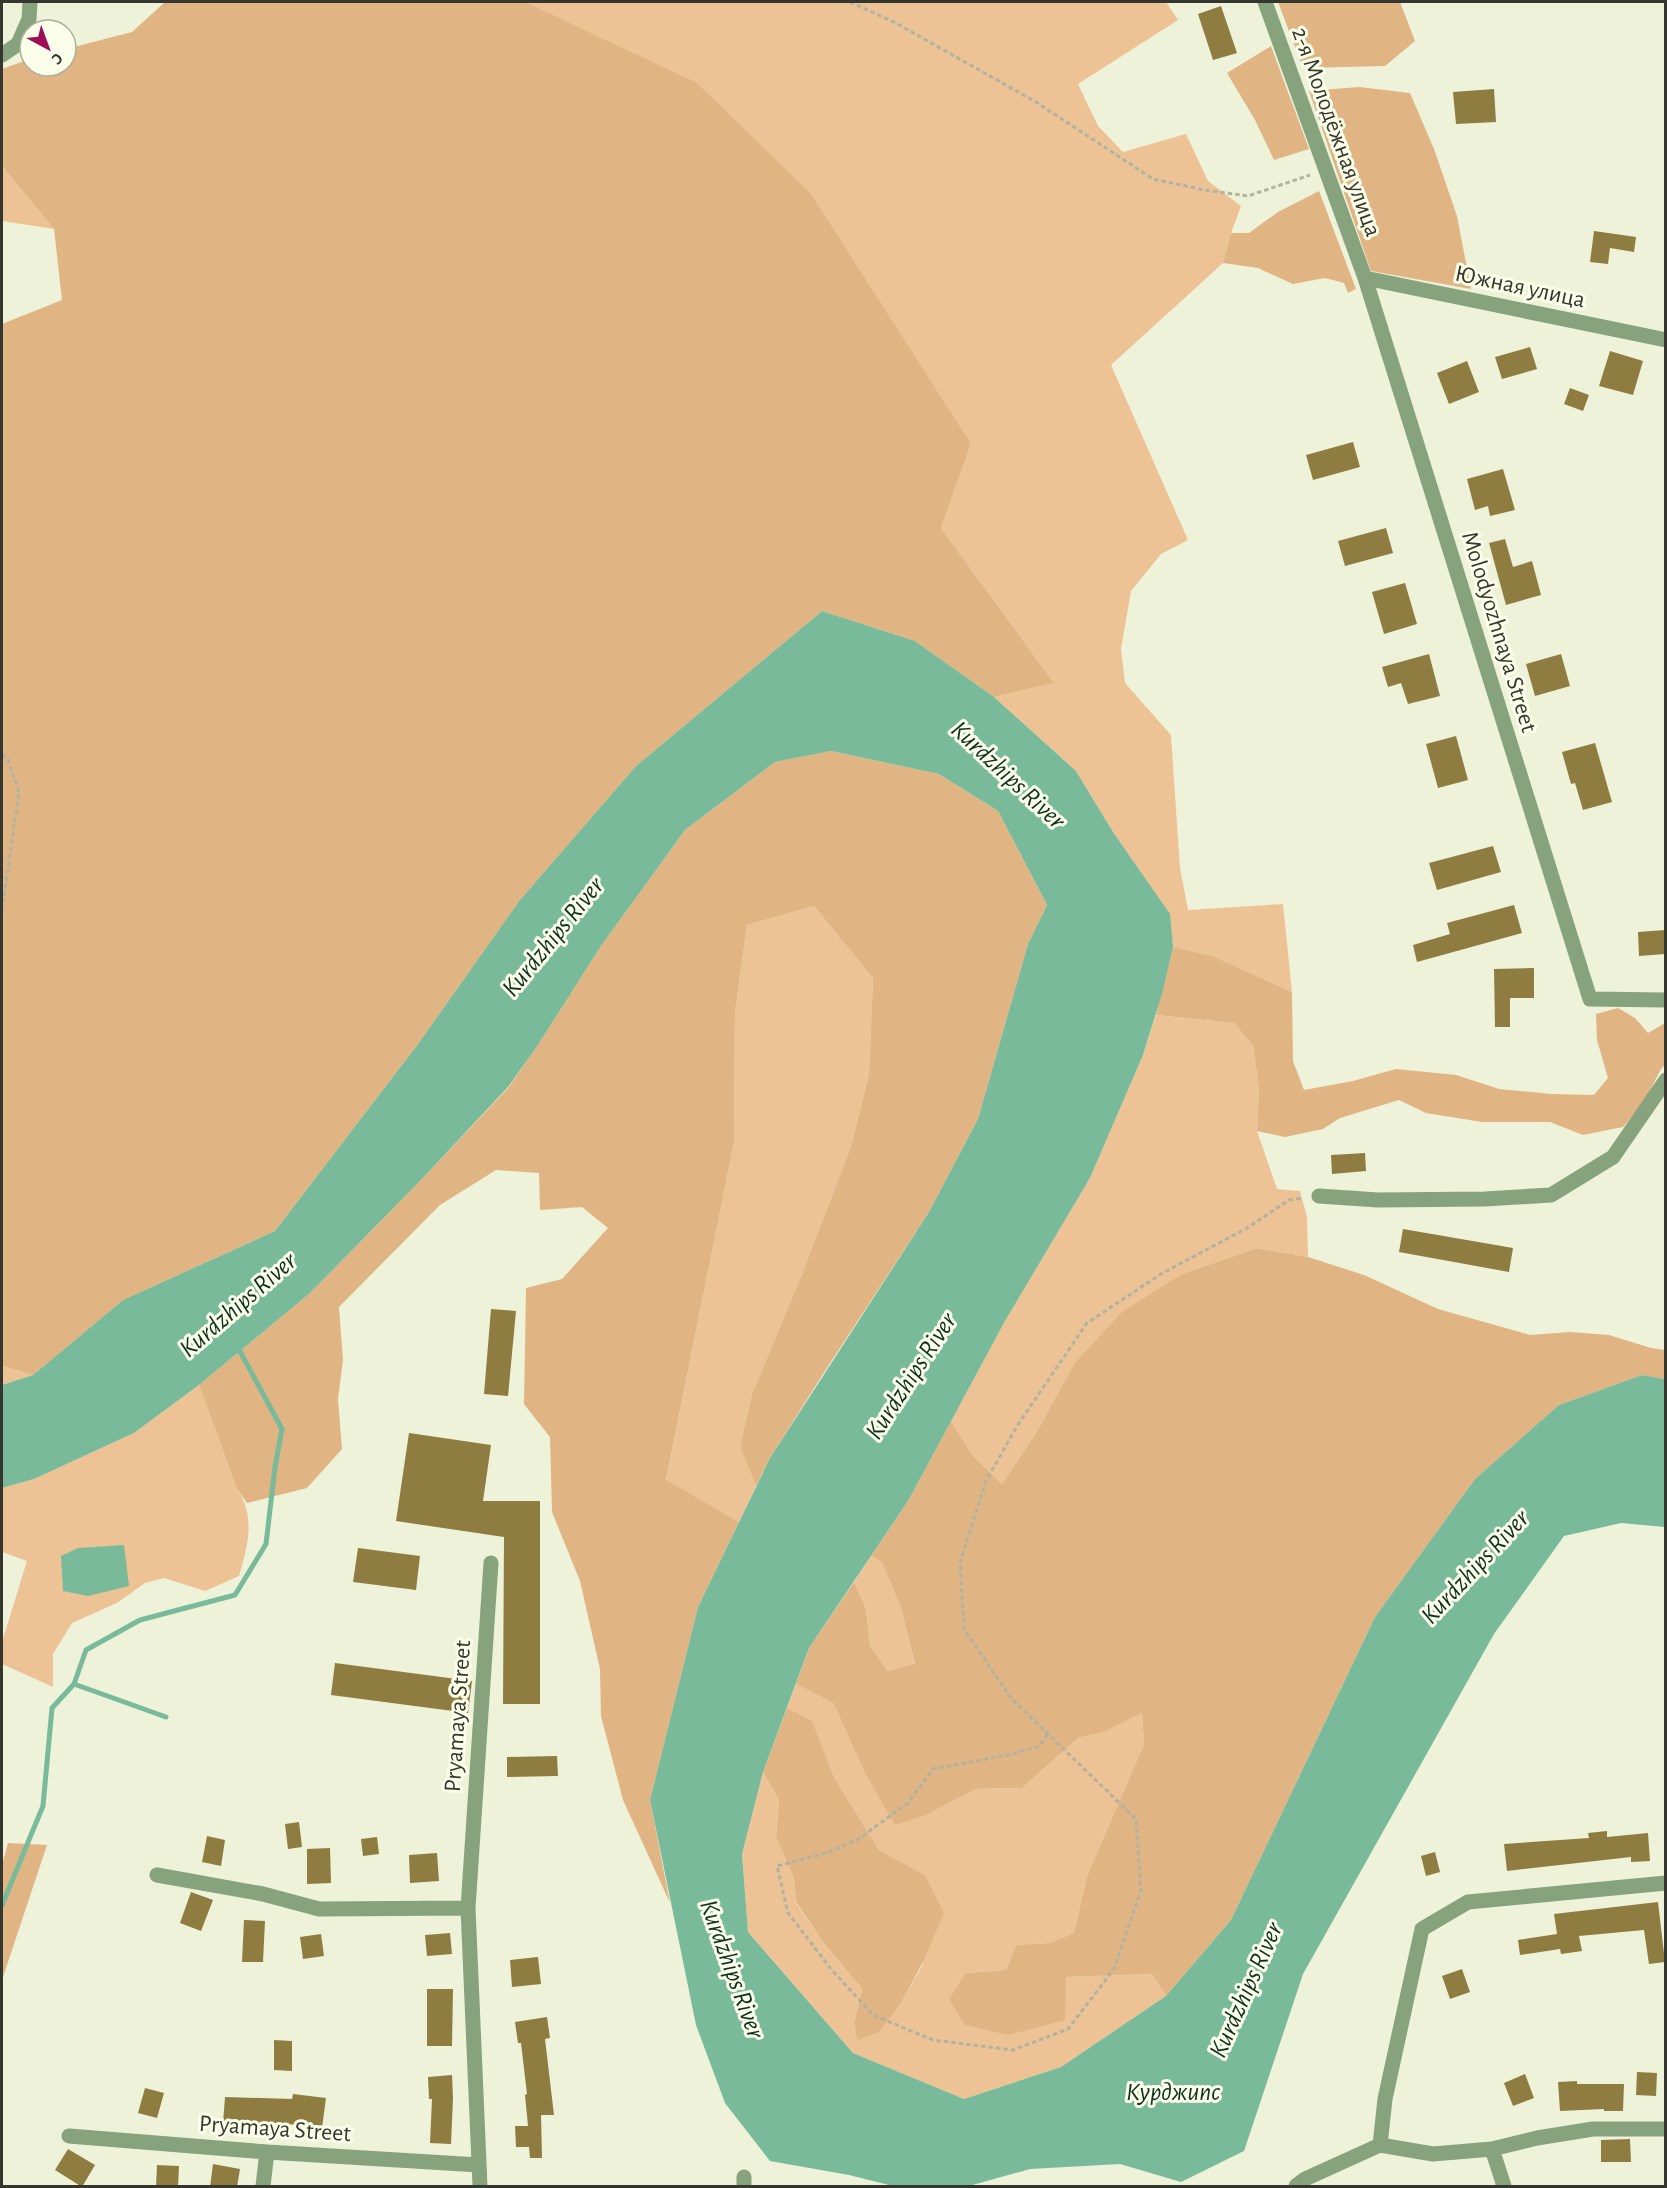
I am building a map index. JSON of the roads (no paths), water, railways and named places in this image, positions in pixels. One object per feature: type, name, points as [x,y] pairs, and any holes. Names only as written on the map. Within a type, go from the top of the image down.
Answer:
[{"type":"street","points":[[2,55],[18,44],[29,20],[30,2]]},
{"type":"street","name":"2-я Молодёжная улица","points":[[1265,2],[1365,278]]},
{"type":"street","name":"Южная улица","points":[[1365,278],[1665,340]]},
{"type":"street","name":"Molodyozhnaya Street","points":[[1365,278],[1590,999],[1665,1000]]},
{"type":"street","points":[[1319,1196],[1378,1200],[1485,1199],[1551,1195],[1613,1157],[1665,1080]]},
{"type":"street","name":"Pryamaya Street","points":[[480,2187],[468,1908],[491,1563]]},
{"type":"street","points":[[157,1875],[263,1894],[319,1909],[468,1908]]},
{"type":"street","points":[[1380,2145],[1385,2099],[1422,1929],[1468,1902],[1665,1883]]},
{"type":"street","points":[[1296,2187],[1305,2179],[1380,2145],[1433,2154],[1492,2149],[1537,2138],[1593,2129],[1665,2129]]},
{"type":"street","name":"Pryamaya Street","points":[[69,2136],[267,2152],[479,2165]]},
{"type":"street","points":[[1492,2149],[1504,2187]]},
{"type":"street","points":[[263,2187],[267,2152]]},
{"type":"water","name":"Курджипс","points":[[822,611],[915,641],[994,697],[1076,771],[1113,832],[1170,914],[1173,947],[1162,994],[1143,1055],[1090,1178],[1005,1321],[908,1501],[809,1648],[763,1772],[742,1854],[748,1932],[853,2053],[964,2099],[1061,2067],[1166,1996],[1231,1920],[1375,1617],[1475,1479],[1559,1405],[1642,1375],[1665,1379],[1665,1527],[1621,1523],[1564,1536],[1494,1634],[1303,1974],[1244,2151],[1181,2182],[1120,2164],[1030,2169],[969,2186],[893,2186],[849,2175],[770,2161],[725,2103],[696,2025],[650,1800],[698,1607],[770,1458],[929,1212],[978,1119],[1028,944],[1047,905],[998,811],[939,774],[831,751],[775,762],[685,830],[601,946],[536,1048],[508,1087],[310,1293],[199,1385],[134,1433],[34,1479],[2,1488],[2,1385],[33,1375],[123,1300],[275,1231],[418,1044],[520,900],[636,766]]},
{"type":"water","points":[[124,1545],[129,1586],[88,1596],[63,1591],[61,1556],[78,1548]]},
{"type":"waterway","points":[[74,1684],[86,1650],[140,1620],[235,1595],[266,1544],[282,1429],[237,1346]]},
{"type":"waterway","points":[[2,1905],[43,1806],[52,1708],[74,1684],[166,1717]]},
{"type":"water label","name":"Kurdzhips River","points":[[1008,775]]},
{"type":"water label","name":"Kurdzhips River","points":[[553,937]]},
{"type":"water label","name":"Kurdzhips River","points":[[238,1305]]},
{"type":"water label","name":"Kurdzhips River","points":[[911,1376]]},
{"type":"water label","name":"Kurdzhips River","points":[[1475,1567]]},
{"type":"water label","name":"Kurdzhips River","points":[[732,1969]]},
{"type":"water label","name":"Kurdzhips River","points":[[1246,1990]]}]
